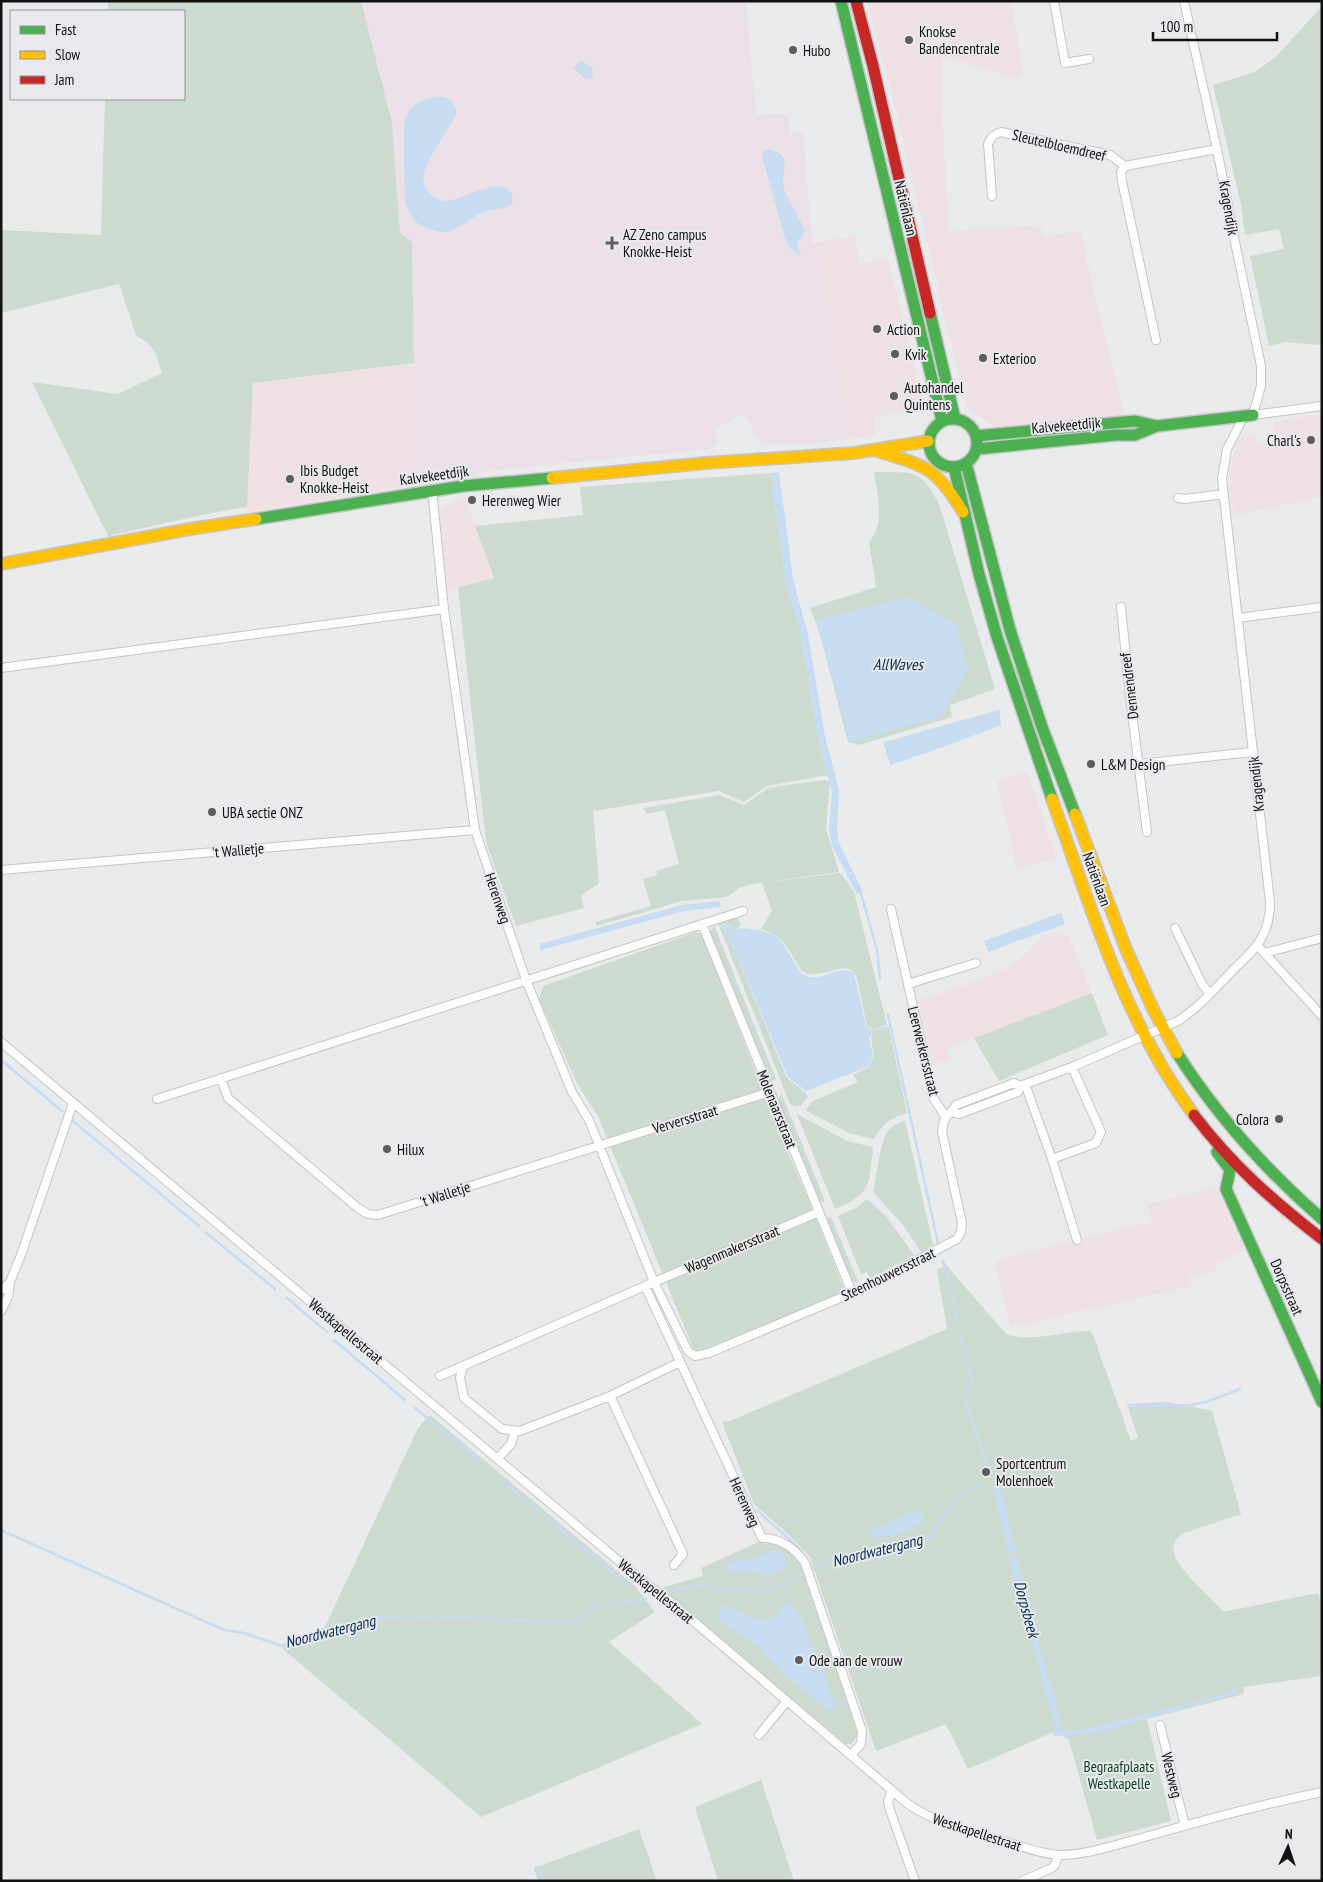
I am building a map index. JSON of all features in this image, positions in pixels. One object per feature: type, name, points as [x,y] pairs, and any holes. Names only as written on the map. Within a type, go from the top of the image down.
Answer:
[{"type":"main road","name":"Natiënlaan","points":[[841,1],[942,421]]},
{"type":"main road","name":"Natiënlaan","points":[[856,1],[873,66],[954,418]]},
{"type":"main road","name":"Kalvekeetdijk","points":[[976,449],[1133,435],[1157,426],[1253,415]]},
{"type":"main road","points":[[954,418],[966,422],[970,426],[976,436],[976,449],[966,464],[954,467],[944,465],[935,460],[930,451],[928,441],[931,431],[942,421],[954,418]]},
{"type":"main road","name":"Kalvekeetdijk","points":[[976,436],[1114,424],[1128,421],[1157,426]]},
{"type":"main road","name":"Kalvekeetdijk","points":[[1,564],[190,529],[432,490],[706,463],[876,451],[928,441]]},
{"type":"main road","name":"Kalvekeetdijk","points":[[876,451],[916,462],[936,474],[950,491],[965,516]]},
{"type":"main road","name":"Natiënlaan","points":[[966,464],[1010,630],[1042,727],[1126,949],[1162,1027],[1198,1084],[1234,1131],[1274,1176],[1322,1219]]},
{"type":"main road","name":"Natiënlaan","points":[[954,467],[996,634],[1024,719],[1119,983],[1144,1036],[1166,1075],[1201,1123],[1249,1178],[1322,1239]]},
{"type":"main road","name":"Dorpsstraat","points":[[1201,1123],[1203,1135],[1230,1170],[1230,1181],[1226,1189],[1322,1402]]},
{"type":"main road","points":[[1230,1181],[1240,1176],[1249,1178]]},
{"type":"street","points":[[1054,1],[1065,63],[1089,59]]},
{"type":"street","name":"Kragendijk","points":[[1184,1],[1217,149],[1261,366],[1261,386],[1253,415]]},
{"type":"street","name":"Sleutelbloemdreef","points":[[992,196],[988,144],[995,133],[1011,134],[1110,156],[1125,166],[1217,149]]},
{"type":"street","name":"Sleutelbloemdreef","points":[[1125,166],[1121,172],[1122,181],[1156,340]]},
{"type":"street","name":"Kalvekeetdijk","points":[[1253,415],[1322,406]]},
{"type":"street","name":"Kragendijk","points":[[1162,1027],[1188,1015],[1257,945],[1266,930],[1270,911],[1224,494],[1223,469],[1227,449],[1240,424],[1241,417]]},
{"type":"street","name":"Herenweg","points":[[432,490],[444,609],[475,830],[526,980],[572,1092],[589,1120],[600,1145],[654,1282],[684,1345],[695,1356]]},
{"type":"street","points":[[1178,498],[1186,499],[1224,494]]},
{"type":"street","points":[[1238,618],[1322,606]]},
{"type":"street","name":"Dennendreef","points":[[1121,607],[1147,832]]},
{"type":"street","points":[[1,668],[444,609]]},
{"type":"street","points":[[1139,764],[1252,752]]},
{"type":"street","name":"'t Walletje","points":[[1,870],[475,830]]},
{"type":"street","name":"Leerwerkersstraat","points":[[891,909],[934,1099],[948,1114]]},
{"type":"street","points":[[157,1099],[743,911]]},
{"type":"street","name":"Molenaarsstraat","points":[[702,924],[852,1293]]},
{"type":"street","points":[[1175,928],[1202,984],[1210,994]]},
{"type":"street","points":[[1265,953],[1322,938]]},
{"type":"street","points":[[1257,945],[1322,1016]]},
{"type":"street","points":[[908,984],[976,963]]},
{"type":"street","points":[[948,1114],[959,1114],[1018,1092],[1022,1085],[1072,1067],[1162,1027]]},
{"type":"street","name":"Westkapellestraat","points":[[1,1042],[908,1804],[934,1820],[1024,1848],[1058,1855],[1080,1853],[1264,1804],[1322,1792]]},
{"type":"street","points":[[1052,1159],[1096,1143],[1101,1132],[1072,1067]]},
{"type":"street","name":"'t Walletje","points":[[221,1078],[228,1098],[358,1208],[368,1214],[378,1215],[393,1211],[600,1145]]},
{"type":"street","points":[[1022,1085],[1052,1159],[1077,1240]]},
{"type":"street","name":"Verversstraat","points":[[600,1145],[770,1092]]},
{"type":"street","points":[[1,1311],[8,1297],[10,1282],[21,1256],[73,1103]]},
{"type":"street","name":"Steenhouwersstraat","points":[[695,1356],[709,1353],[852,1293],[957,1239],[961,1232],[962,1223],[942,1132],[943,1123],[948,1114]]},
{"type":"street","name":"Wagenmakersstraat","points":[[645,1286],[819,1212]]},
{"type":"street","points":[[1,1289],[10,1282]]},
{"type":"street","points":[[440,1376],[645,1286]]},
{"type":"street","name":"Herenweg","points":[[645,1286],[762,1538],[772,1538],[792,1548],[805,1563],[862,1731],[861,1744],[851,1755]]},
{"type":"street","points":[[463,1366],[460,1378],[464,1398],[502,1429],[520,1431],[610,1396],[680,1362]]},
{"type":"street","points":[[610,1396],[683,1554],[674,1565]]},
{"type":"street","points":[[498,1458],[512,1444],[515,1431]]},
{"type":"street","points":[[759,1735],[787,1701]]},
{"type":"street","name":"Westweg","points":[[1160,1725],[1185,1826]]},
{"type":"street","points":[[892,1790],[888,1802],[890,1810],[915,1881]]},
{"type":"street","points":[[1022,1881],[1052,1868],[1058,1855]]},
{"type":"shaded area","name":"AZ Zeno campus Knokke-Heist","points":[[361,1],[746,1],[756,113],[761,115],[787,114],[791,133],[803,133],[812,243],[818,242],[835,355],[851,439],[815,443],[765,444],[760,441],[744,414],[714,429],[717,438],[716,445],[711,449],[504,469],[419,484],[412,243],[400,233],[392,123]]},
{"type":"shaded area","points":[[867,1],[1011,1],[1022,74],[1014,78],[946,57],[941,58],[942,113],[949,231],[1040,225],[1043,236],[1080,231],[1124,415],[1095,421],[997,429],[966,406],[890,86]]},
{"type":"shaded area","points":[[855,236],[859,264],[888,258],[924,407],[874,417],[875,436],[851,439],[835,355],[818,242]]},
{"type":"shaded area","points":[[414,363],[419,484],[249,512],[247,507],[253,383]]},
{"type":"shaded area","points":[[1322,414],[1322,497],[1234,515],[1229,482],[1232,460],[1241,437],[1255,434],[1257,445],[1277,441],[1273,422]]},
{"type":"shaded area","points":[[465,497],[494,578],[446,591],[439,510],[453,501]]},
{"type":"shaded area","points":[[1026,772],[1037,799],[1056,859],[1017,868],[997,781]]},
{"type":"shaded area","points":[[1062,933],[1068,935],[1092,993],[946,1048],[950,1059],[932,1065],[918,1001],[1007,968],[1028,952],[1044,935],[1052,937]]},
{"type":"shaded area","points":[[1216,1188],[1244,1250],[1215,1263],[1217,1271],[1189,1276],[1192,1286],[1010,1327],[995,1261],[1152,1222],[1147,1204]]},
{"type":"green space","points":[[108,1],[361,1],[392,123],[400,233],[412,242],[414,363],[253,383],[247,507],[108,536],[32,382],[118,394],[162,373],[159,362],[151,346],[143,339],[137,337],[119,284],[1,313],[1,230],[101,235],[105,100],[185,100],[185,10],[108,10]]},
{"type":"green space","points":[[1322,6],[1322,345],[1286,342],[1269,346],[1250,256],[1284,249],[1279,229],[1245,235],[1241,205],[1213,85],[1255,72],[1276,57]]},
{"type":"green space","points":[[874,472],[899,472],[916,475],[922,479],[934,495],[940,507],[995,689],[950,705],[952,717],[859,745],[848,742],[819,630],[810,608],[876,587],[869,542],[874,534],[879,518]]},
{"type":"green space","points":[[772,473],[775,509],[787,587],[800,630],[818,738],[828,775],[767,786],[744,802],[719,791],[593,811],[599,883],[581,896],[584,908],[516,926],[486,842],[458,587],[494,578],[475,526],[583,515],[580,487]]},
{"type":"green space","points":[[824,780],[830,781],[826,828],[839,872],[741,887],[726,897],[682,901],[596,926],[596,922],[651,906],[643,879],[658,875],[656,871],[679,864],[665,810],[646,814],[644,808],[719,795],[744,805],[768,788]]},
{"type":"green space","points":[[841,873],[854,892],[887,1025],[873,1029],[867,1026],[857,978],[852,971],[840,969],[809,974],[802,971],[786,946],[776,936],[761,929],[772,911],[762,883]]},
{"type":"green space","points":[[737,917],[741,926],[735,929],[728,923],[721,926],[728,935],[787,1078],[805,1092],[808,1097],[800,1106],[796,1107],[790,1104],[718,923]]},
{"type":"green space","points":[[714,925],[776,1079],[771,1081],[710,933]]},
{"type":"green space","points":[[696,932],[702,935],[781,1137],[847,1297],[697,1358],[598,1116],[578,1085],[539,999],[543,986]]},
{"type":"green space","points":[[1092,993],[1108,1035],[999,1081],[974,1038]]},
{"type":"green space","points":[[889,1029],[907,1113],[887,1122],[874,1139],[849,1133],[807,1111],[806,1109],[813,1101],[858,1082],[853,1075],[869,1067],[874,1055],[871,1038],[873,1032]]},
{"type":"green space","points":[[782,1095],[825,1201],[820,1203],[777,1098]]},
{"type":"green space","points":[[797,1114],[847,1141],[873,1147],[871,1170],[867,1186],[856,1198],[835,1209]]},
{"type":"green space","points":[[905,1120],[933,1245],[921,1252],[903,1225],[873,1192],[885,1136],[888,1131]]},
{"type":"green space","points":[[867,1199],[886,1216],[914,1255],[870,1278],[867,1272],[861,1274],[838,1216],[856,1208]]},
{"type":"green space","points":[[831,1217],[859,1284],[851,1280],[826,1219]]},
{"type":"green space","name":"Sportcentrum Molenhoek","points":[[946,1265],[1006,1334],[1038,1337],[1090,1331],[1131,1441],[1138,1438],[1127,1404],[1168,1402],[1212,1411],[1241,1514],[1181,1534],[1174,1543],[1174,1552],[1184,1571],[1223,1612],[1318,1593],[1322,1607],[1320,1676],[1243,1687],[1244,1693],[1240,1695],[1147,1719],[1171,1821],[1097,1840],[1069,1740],[1056,1731],[968,1769],[946,1724],[876,1751],[810,1557],[754,1504],[722,1422],[730,1421],[947,1329],[937,1270]]},
{"type":"green space","points":[[430,1415],[635,1586],[655,1612],[609,1642],[702,1724],[481,1817],[283,1649],[285,1644],[325,1627],[418,1428]]},
{"type":"green space","points":[[763,1540],[764,1545],[772,1541],[786,1548],[802,1567],[858,1734],[852,1744],[846,1744],[662,1590],[664,1587],[703,1576],[701,1568]]},
{"type":"green space","points":[[761,1780],[794,1881],[718,1881],[695,1807]]},
{"type":"green space","points":[[639,1829],[657,1881],[538,1881],[534,1868]]},
{"type":"water","points":[[581,61],[592,67],[593,78],[586,79],[573,67]]},
{"type":"water","points":[[444,97],[453,102],[456,116],[426,167],[423,179],[427,190],[434,197],[445,201],[487,188],[506,188],[512,193],[512,204],[505,208],[483,212],[457,228],[444,232],[429,229],[416,222],[405,202],[404,128],[408,112],[413,106],[420,101],[430,98]]},
{"type":"water","points":[[768,149],[776,151],[784,159],[784,189],[804,230],[804,234],[797,243],[801,256],[792,250],[786,242],[762,156],[763,151]]},
{"type":"water","points":[[779,472],[793,579],[808,634],[825,736],[839,790],[837,829],[839,843],[863,892],[857,894],[832,846],[829,829],[832,792],[818,738],[800,630],[787,587],[775,509],[772,473]]},
{"type":"water","name":"AllWaves","points":[[908,597],[956,624],[968,669],[940,717],[849,742],[816,620]]},
{"type":"water","points":[[999,710],[1001,725],[890,765],[884,742]]},
{"type":"water","points":[[719,901],[721,907],[684,911],[541,950],[539,944],[682,905]]},
{"type":"water","points":[[1061,913],[1065,924],[988,952],[984,941]]},
{"type":"water","points":[[728,923],[735,929],[758,930],[777,938],[800,971],[806,976],[818,977],[842,970],[854,973],[866,1026],[871,1029],[872,1033],[869,1038],[873,1055],[869,1066],[806,1091],[788,1077],[728,935],[722,926]]},
{"type":"water","points":[[999,1484],[1016,1551],[1008,1553],[993,1485]]},
{"type":"water","points":[[916,1510],[921,1512],[923,1518],[908,1531],[874,1538],[870,1533],[872,1530]]},
{"type":"water","points":[[771,1550],[782,1553],[786,1560],[784,1568],[775,1574],[766,1575],[723,1570],[738,1559],[757,1558]]},
{"type":"water","points":[[1016,1554],[1023,1580],[1015,1582],[1009,1555]]},
{"type":"water","name":"Dorpsbeek","points":[[1023,1586],[1063,1730],[1075,1731],[1088,1728],[1215,1696],[1231,1691],[1234,1687],[1237,1687],[1237,1693],[1096,1733],[1054,1736],[1053,1732],[1056,1730],[1017,1588]]},
{"type":"water","points":[[785,1603],[791,1605],[802,1618],[808,1642],[819,1655],[822,1663],[835,1706],[834,1709],[829,1710],[788,1678],[758,1647],[721,1622],[718,1613],[720,1607],[726,1605],[750,1616],[766,1619],[780,1612]]},
{"type":"waterway","points":[[860,890],[877,950],[880,979]]},
{"type":"waterway","points":[[888,1015],[938,1243]]},
{"type":"waterway","points":[[868,1032],[891,1027]]},
{"type":"waterway","points":[[1,1060],[62,1111]]},
{"type":"waterway","points":[[73,1121],[199,1226]]},
{"type":"waterway","points":[[205,1232],[275,1289]]},
{"type":"waterway","points":[[943,1261],[953,1294],[956,1323]]},
{"type":"waterway","points":[[287,1298],[327,1332]]},
{"type":"waterway","points":[[959,1333],[972,1381],[964,1398],[990,1473]]},
{"type":"waterway","points":[[334,1340],[405,1400]]},
{"type":"waterway","name":"Noordwatergang","points":[[1129,1406],[1191,1405],[1206,1402],[1240,1389]]},
{"type":"waterway","points":[[415,1408],[481,1461]]},
{"type":"waterway","points":[[498,1477],[539,1511]]},
{"type":"waterway","name":"Noordwatergang","points":[[757,1510],[801,1551],[812,1568],[854,1553],[929,1538],[958,1495],[978,1486]]},
{"type":"waterway","points":[[545,1516],[632,1588]]},
{"type":"waterway","name":"Noordwatergang","points":[[1,1530],[224,1630],[244,1633],[282,1646],[385,1617],[426,1616],[569,1622],[581,1619],[598,1605],[646,1599]]},
{"type":"waterway","name":"Noordwatergang","points":[[672,1591],[697,1585],[725,1589],[770,1590],[781,1587],[803,1574]]},
{"type":"waterway","points":[[539,1867],[543,1881]]},
{"type":"traffic: fast","points":[[841,1],[942,421]]},
{"type":"traffic: fast","points":[[930,313],[955,419]]},
{"type":"traffic: fast","points":[[977,449],[1116,435],[1135,435],[1157,426],[1253,415]]},
{"type":"traffic: fast","points":[[948,419],[958,419],[970,426],[977,438],[977,443],[977,448],[970,460],[958,467],[948,467],[940,463],[933,456],[929,448],[929,438],[933,430],[940,423],[948,419]]},
{"type":"traffic: fast","points":[[976,436],[1135,421],[1157,426]]},
{"type":"traffic: fast","points":[[966,463],[1010,630],[1042,727],[1075,814]]},
{"type":"traffic: fast","points":[[954,467],[979,574],[997,637],[1052,799]]},
{"type":"traffic: fast","points":[[256,519],[463,486],[552,478]]},
{"type":"traffic: fast","points":[[1177,1053],[1209,1099],[1262,1162],[1322,1219]]},
{"type":"traffic: fast","points":[[1217,1152],[1230,1170],[1226,1189],[1322,1402]]},
{"type":"traffic: slow","points":[[552,478],[706,463],[854,453],[928,441]]},
{"type":"traffic: slow","points":[[878,451],[928,470],[945,485],[963,512]]},
{"type":"traffic: slow","points":[[1,564],[190,529],[256,519]]},
{"type":"traffic: slow","points":[[1052,799],[1111,963],[1128,1002],[1147,1041],[1194,1115]]},
{"type":"traffic: slow","points":[[1075,814],[1126,949],[1154,1011],[1177,1053]]},
{"type":"traffic: jam","points":[[856,1],[873,66],[930,313]]},
{"type":"traffic: jam","points":[[1194,1115],[1223,1150],[1254,1182],[1322,1239]]},
{"type":"place","name":"Knokse Bandencentrale","points":[[909,40]]},
{"type":"place","name":"Hubo","points":[[793,50]]},
{"type":"place","name":"AZ Zeno campus Knokke-Heist","points":[[612,243]]},
{"type":"place","name":"Action","points":[[877,329]]},
{"type":"place","name":"Kvik","points":[[895,354]]},
{"type":"place","name":"Exterioo","points":[[983,358]]},
{"type":"place","name":"Autohandel Quintens","points":[[894,396]]},
{"type":"place","name":"Charl's","points":[[1311,440]]},
{"type":"place","name":"Ibis Budget Knokke-Heist","points":[[290,479]]},
{"type":"place","name":"Herenweg Wier","points":[[472,500]]},
{"type":"place","name":"L&M Design","points":[[1091,764]]},
{"type":"place","name":"UBA sectie ONZ","points":[[212,812]]},
{"type":"place","name":"Colora","points":[[1279,1119]]},
{"type":"place","name":"Hilux","points":[[387,1149]]},
{"type":"place","name":"Sportcentrum Molenhoek","points":[[986,1472]]},
{"type":"place","name":"Ode aan de vrouw","points":[[799,1660]]},
{"type":"park label","name":"Begraafplaats Westkapelle","points":[[1119,1774]]}]
